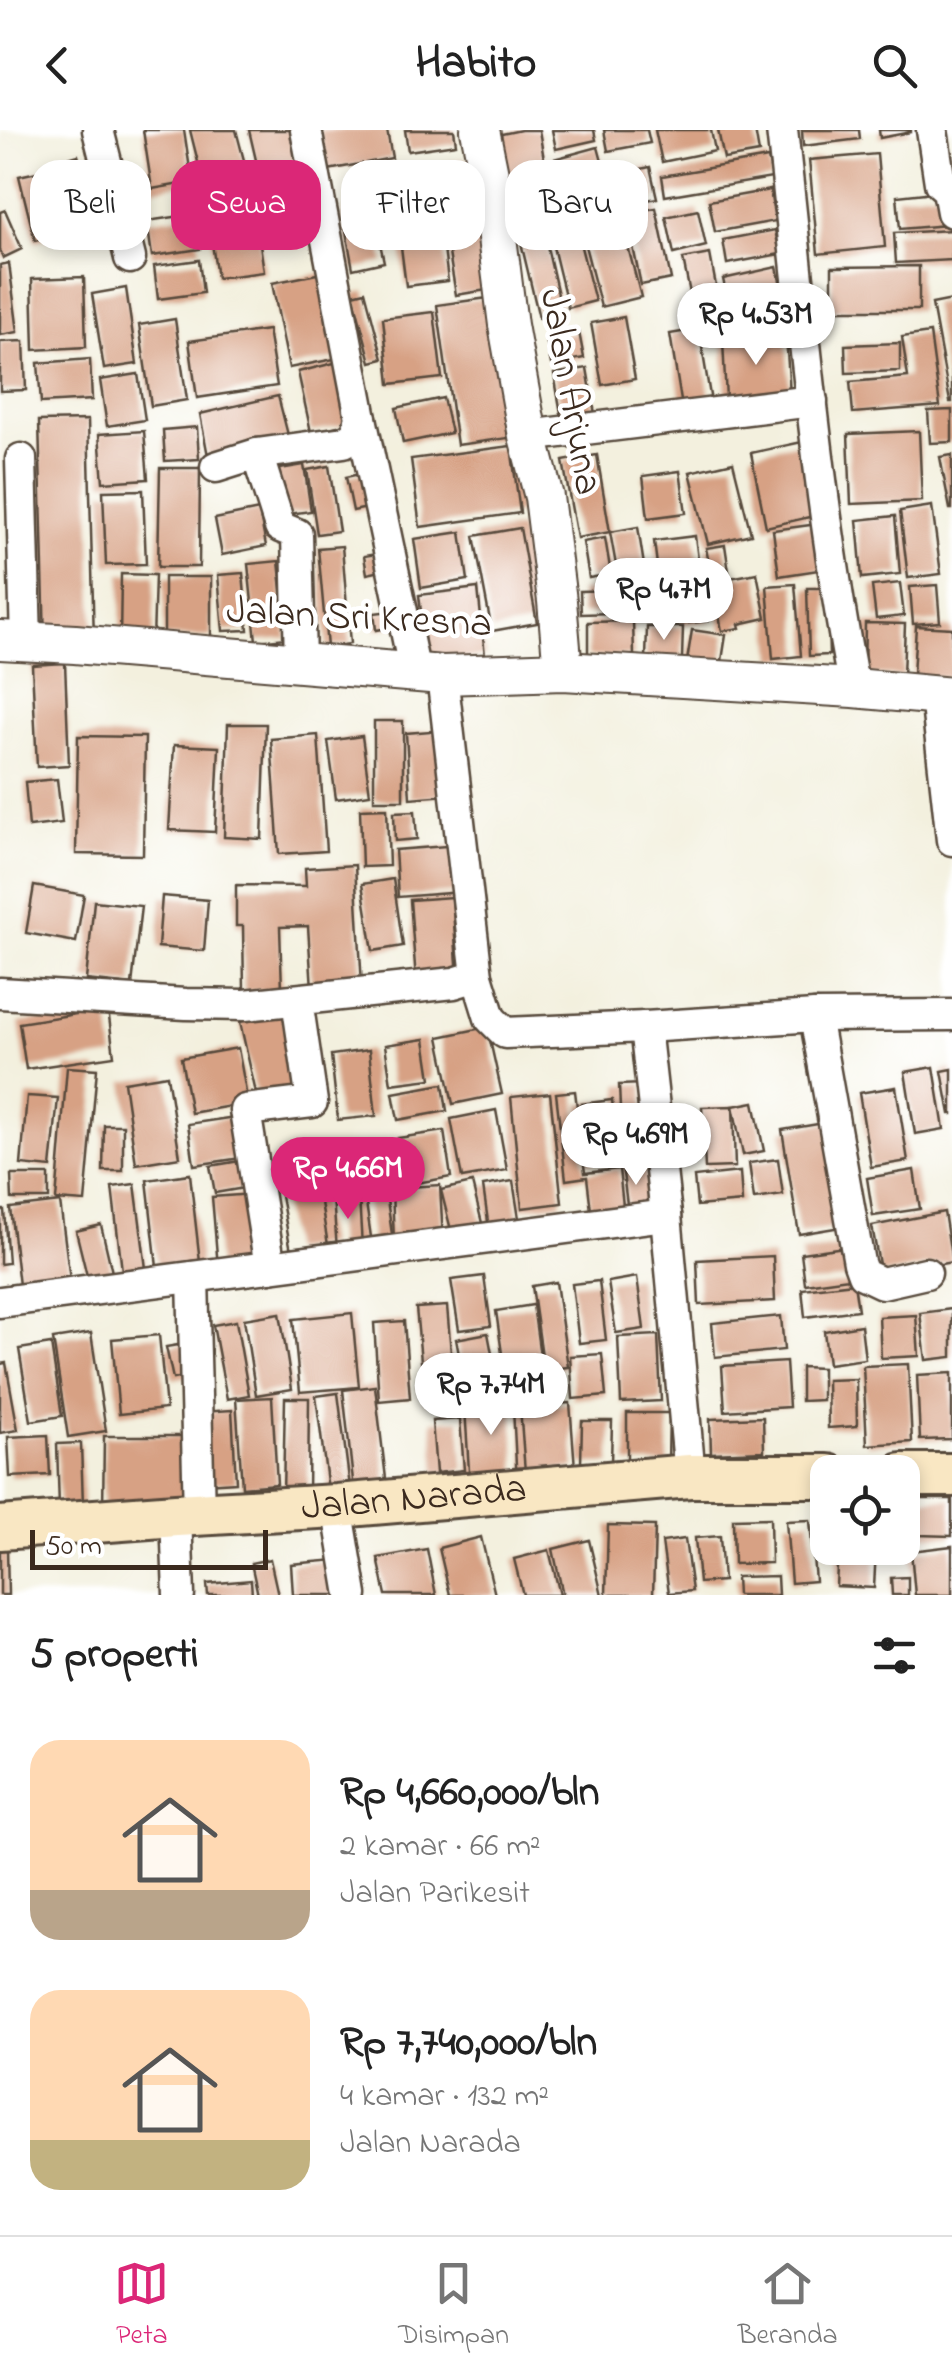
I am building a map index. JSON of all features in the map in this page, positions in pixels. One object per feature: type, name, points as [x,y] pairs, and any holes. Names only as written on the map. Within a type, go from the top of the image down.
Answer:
[{"type":"main road","points":[[920,1475],[952,1475]]},
{"type":"main road","name":"Jalan Narada","points":[[0,1528],[336,1506],[690,1476],[810,1476]]},
{"type":"street","points":[[98,130],[130,258]]},
{"type":"street","points":[[306,130],[362,418],[428,674],[476,976],[490,1018],[504,1033],[815,1016],[952,1015]]},
{"type":"street","name":"Jalan Arjuna","points":[[480,130],[508,325],[528,436],[544,497],[563,671]]},
{"type":"street","points":[[782,130],[812,401],[840,618],[854,688]]},
{"type":"street","points":[[932,130],[940,183],[948,190],[952,212]]},
{"type":"street","points":[[528,436],[812,401]]},
{"type":"street","points":[[216,468],[257,454],[344,442],[356,434],[362,418]]},
{"type":"street","points":[[257,454],[280,528],[296,534],[300,663]]},
{"type":"street","points":[[13,641],[20,459]]},
{"type":"street","name":"Jalan Sri Kresna","points":[[13,641],[428,674],[563,671],[944,696]]},
{"type":"street","points":[[944,696],[952,840]]},
{"type":"street","points":[[0,993],[244,1005],[454,983],[476,976]]},
{"type":"street","points":[[270,1267],[245,1110],[312,1102],[297,1000]]},
{"type":"street","points":[[815,1016],[858,1263],[863,1274],[882,1283],[926,1274]]},
{"type":"street","points":[[644,1027],[690,1476]]},
{"type":"street","points":[[0,1302],[666,1215]]},
{"type":"street","points":[[179,1595],[188,1514],[192,1277]]},
{"type":"street","points":[[336,1506],[352,1595]]},
{"type":"building","points":[[143,130],[184,130],[189,160],[171,160],[171,186],[152,189],[151,160],[148,160]]},
{"type":"building","points":[[190,130],[236,130],[244,160],[198,160]]},
{"type":"building","points":[[249,130],[291,130],[297,160],[256,160]]},
{"type":"building","points":[[320,130],[387,130],[392,158],[341,160],[341,168],[328,170]]},
{"type":"building","points":[[405,130],[454,130],[456,144],[408,151]]},
{"type":"building","points":[[539,130],[544,160],[505,160],[505,177],[497,135]]},
{"type":"building","points":[[552,130],[594,130],[596,140],[556,149]]},
{"type":"building","points":[[604,130],[647,130],[650,143],[608,151]]},
{"type":"building","points":[[655,130],[711,130],[715,151],[662,162]]},
{"type":"building","points":[[718,130],[755,130],[759,153],[724,159]]},
{"type":"building","points":[[802,130],[859,130],[860,139],[803,146]]},
{"type":"building","points":[[879,130],[911,130],[911,132],[880,138]]},
{"type":"building","points":[[598,147],[602,160],[554,160]]},
{"type":"building","points":[[877,154],[885,247],[818,254],[809,160]]},
{"type":"building","points":[[768,158],[772,178],[665,196],[662,176]]},
{"type":"building","points":[[648,167],[657,198],[648,200]]},
{"type":"building","points":[[30,174],[30,221],[19,176]]},
{"type":"building","points":[[770,190],[775,221],[715,232],[709,201]]},
{"type":"building","points":[[944,191],[947,225],[900,229],[897,196]]},
{"type":"building","points":[[656,208],[671,279],[641,285],[634,250],[648,250],[648,209]]},
{"type":"building","points":[[5,210],[22,249],[3,258],[0,212]]},
{"type":"building","points":[[698,210],[706,246],[674,254],[666,217]]},
{"type":"building","points":[[171,218],[171,250],[193,250],[152,256],[151,220]]},
{"type":"building","points":[[775,230],[780,254],[727,264],[723,240]]},
{"type":"building","points":[[952,230],[952,260],[896,263],[894,233]]},
{"type":"building","points":[[485,245],[493,289],[456,295],[448,250],[485,250]]},
{"type":"building","points":[[213,250],[261,250],[264,272],[217,278]]},
{"type":"building","points":[[349,250],[381,250],[384,262],[353,269]]},
{"type":"building","points":[[401,250],[444,250],[448,281],[406,286]]},
{"type":"building","points":[[523,250],[548,250],[562,312],[539,318]]},
{"type":"building","points":[[554,250],[582,250],[595,301],[568,308]]},
{"type":"building","points":[[586,250],[629,250],[641,297],[601,307]]},
{"type":"building","points":[[710,254],[721,313],[695,318],[683,259]]},
{"type":"building","points":[[199,260],[203,293],[158,299],[154,266]]},
{"type":"building","points":[[9,263],[18,332],[0,335],[0,265]]},
{"type":"building","points":[[919,266],[919,310],[832,310],[832,267]]},
{"type":"building","points":[[777,267],[787,313],[733,324],[723,279]]},
{"type":"building","points":[[322,273],[339,358],[289,368],[272,283]]},
{"type":"building","points":[[84,277],[86,347],[34,350],[32,279]]},
{"type":"building","points":[[126,288],[137,364],[104,369],[92,294]]},
{"type":"building","points":[[365,291],[383,359],[371,362],[353,294]]},
{"type":"building","points":[[488,298],[508,438],[457,445],[437,305]]},
{"type":"building","points":[[952,300],[952,402],[950,402],[932,304]]},
{"type":"building","points":[[434,312],[442,378],[390,384],[383,318]]},
{"type":"building","points":[[624,317],[635,379],[602,385],[591,323]]},
{"type":"building","points":[[175,319],[187,400],[151,406],[139,325]]},
{"type":"building","points":[[699,329],[712,408],[683,413],[670,334]]},
{"type":"building","points":[[268,330],[277,386],[197,398],[189,341]]},
{"type":"building","points":[[579,332],[584,358],[551,364],[546,339]]},
{"type":"building","points":[[930,333],[940,406],[853,413],[850,382],[908,377],[902,337]]},
{"type":"building","points":[[786,337],[790,395],[726,399],[723,341]]},
{"type":"building","points":[[24,341],[26,390],[0,391],[0,342]]},
{"type":"building","points":[[900,343],[900,371],[846,373],[845,345]]},
{"type":"building","points":[[90,359],[92,400],[41,403],[38,363]]},
{"type":"building","points":[[338,362],[351,423],[311,432],[298,372]]},
{"type":"building","points":[[587,368],[595,414],[562,419],[554,374]]},
{"type":"building","points":[[138,374],[145,420],[107,426],[100,380]]},
{"type":"building","points":[[278,396],[289,439],[208,456],[200,414]]},
{"type":"building","points":[[443,398],[451,433],[403,443],[396,408]]},
{"type":"building","points":[[952,410],[952,442],[930,443],[928,411]]},
{"type":"building","points":[[88,420],[94,640],[45,642],[39,421]]},
{"type":"building","points":[[197,427],[199,459],[165,461],[163,430]]},
{"type":"building","points":[[144,431],[148,479],[103,482],[99,434]]},
{"type":"building","points":[[919,431],[922,501],[851,504],[848,434]]},
{"type":"building","points":[[802,442],[818,515],[766,527],[751,453]]},
{"type":"building","points":[[511,446],[520,513],[420,527],[411,459]]},
{"type":"building","points":[[597,455],[610,532],[577,538],[563,461]]},
{"type":"building","points":[[952,455],[952,509],[950,509],[940,457]]},
{"type":"building","points":[[733,462],[751,534],[708,544],[690,472]]},
{"type":"building","points":[[304,465],[311,511],[281,515],[274,470]]},
{"type":"building","points":[[329,466],[339,531],[317,534],[307,470]]},
{"type":"building","points":[[160,468],[200,468],[199,567],[158,567]]},
{"type":"building","points":[[680,471],[686,513],[648,518],[643,476]]},
{"type":"building","points":[[364,473],[372,507],[353,511],[346,477]]},
{"type":"building","points":[[143,490],[146,564],[106,565],[103,491]]},
{"type":"building","points":[[932,506],[941,574],[908,578],[900,511]]},
{"type":"building","points":[[259,510],[266,546],[222,555],[215,519]]},
{"type":"building","points":[[895,516],[900,574],[862,578],[857,520]]},
{"type":"building","points":[[818,524],[825,569],[779,576],[773,530]]},
{"type":"building","points":[[638,527],[646,578],[619,582],[610,532]]},
{"type":"building","points":[[520,528],[537,623],[492,631],[474,536]]},
{"type":"building","points":[[461,532],[468,580],[421,588],[414,539]]},
{"type":"building","points":[[695,536],[701,583],[660,589],[654,541]]},
{"type":"building","points":[[605,538],[611,574],[589,578],[583,542]]},
{"type":"building","points":[[725,545],[730,578],[757,573],[766,618],[722,631],[706,548]]},
{"type":"building","points":[[342,546],[350,644],[327,647],[318,548]]},
{"type":"building","points":[[383,553],[386,570],[367,574],[364,556]]},
{"type":"building","points":[[279,561],[287,638],[256,641],[248,564]]},
{"type":"building","points":[[243,573],[248,630],[223,631],[218,575]]},
{"type":"building","points":[[121,574],[155,575],[153,642],[120,642]]},
{"type":"building","points":[[164,577],[211,577],[211,637],[164,637]]},
{"type":"building","points":[[900,583],[904,616],[876,619],[872,586]]},
{"type":"building","points":[[795,584],[801,656],[773,659],[767,586]]},
{"type":"building","points":[[937,585],[940,622],[913,624],[910,587]]},
{"type":"building","points":[[706,587],[709,621],[680,624],[677,590]]},
{"type":"building","points":[[478,588],[485,656],[427,663],[419,595]]},
{"type":"building","points":[[807,588],[827,588],[829,655],[809,656]]},
{"type":"building","points":[[646,589],[647,612],[581,614],[580,591]]},
{"type":"building","points":[[391,611],[393,627],[376,630],[374,613]]},
{"type":"building","points":[[633,621],[634,656],[588,657],[588,622]]},
{"type":"building","points":[[865,623],[905,624],[903,676],[864,675]]},
{"type":"building","points":[[916,626],[952,628],[952,678],[913,675]]},
{"type":"building","points":[[647,627],[683,627],[682,659],[646,659]]},
{"type":"building","points":[[692,630],[726,635],[721,667],[687,661]]},
{"type":"building","points":[[65,663],[69,765],[37,767],[32,665]]},
{"type":"building","points":[[374,721],[403,721],[403,800],[374,800]]},
{"type":"building","points":[[228,724],[266,724],[262,839],[224,837]]},
{"type":"building","points":[[443,730],[447,795],[410,798],[406,733]]},
{"type":"building","points":[[318,735],[326,851],[279,854],[271,739]]},
{"type":"building","points":[[78,736],[145,737],[143,855],[76,854]]},
{"type":"building","points":[[362,736],[370,794],[336,799],[328,741]]},
{"type":"building","points":[[174,745],[219,747],[215,832],[169,830]]},
{"type":"building","points":[[57,779],[62,823],[29,827],[25,782]]},
{"type":"building","points":[[387,808],[389,866],[362,867],[360,809]]},
{"type":"building","points":[[415,811],[417,839],[395,841],[394,812]]},
{"type":"building","points":[[459,845],[462,892],[398,897],[395,850]]},
{"type":"building","points":[[355,865],[362,986],[312,989],[308,926],[280,927],[282,991],[244,991],[243,926],[236,926],[236,885],[306,886],[305,868]]},
{"type":"building","points":[[393,879],[403,946],[373,951],[362,884]]},
{"type":"building","points":[[34,886],[84,895],[76,942],[26,933]]},
{"type":"building","points":[[162,896],[208,900],[204,951],[158,947]]},
{"type":"building","points":[[452,897],[458,977],[416,980],[410,900]]},
{"type":"building","points":[[94,901],[141,906],[132,985],[86,980]]},
{"type":"building","points":[[108,1009],[114,1056],[26,1069],[19,1023]]},
{"type":"building","points":[[283,1012],[301,1092],[258,1102],[240,1022]]},
{"type":"building","points":[[487,1027],[502,1094],[453,1104],[439,1037]]},
{"type":"building","points":[[425,1039],[431,1079],[391,1084],[385,1045]]},
{"type":"building","points":[[238,1048],[248,1103],[191,1113],[181,1058]]},
{"type":"building","points":[[369,1050],[376,1116],[338,1120],[331,1055]]},
{"type":"building","points":[[67,1067],[97,1069],[85,1202],[56,1200]]},
{"type":"building","points":[[934,1067],[944,1129],[915,1134],[905,1072]]},
{"type":"building","points":[[952,1069],[952,1114],[950,1114],[942,1071]]},
{"type":"building","points":[[167,1075],[180,1157],[136,1164],[124,1082]]},
{"type":"building","points":[[443,1084],[447,1111],[398,1120],[393,1093]]},
{"type":"building","points":[[643,1084],[646,1154],[622,1155],[619,1085]]},
{"type":"building","points":[[896,1087],[908,1161],[871,1167],[859,1093]]},
{"type":"building","points":[[575,1091],[585,1173],[619,1169],[624,1215],[592,1219],[587,1177],[566,1180],[556,1093]]},
{"type":"building","points":[[550,1093],[562,1203],[522,1208],[511,1097]]},
{"type":"building","points":[[27,1096],[58,1098],[51,1168],[21,1165]]},
{"type":"building","points":[[612,1100],[619,1159],[588,1163],[580,1104]]},
{"type":"building","points":[[754,1102],[764,1151],[743,1155],[733,1106]]},
{"type":"building","points":[[733,1106],[735,1167],[705,1168],[702,1107]]},
{"type":"building","points":[[496,1110],[507,1170],[462,1178],[451,1119]]},
{"type":"building","points":[[242,1116],[248,1157],[194,1165],[188,1124]]},
{"type":"building","points":[[830,1122],[847,1226],[799,1234],[782,1130]]},
{"type":"building","points":[[104,1125],[123,1125],[123,1171],[103,1171]]},
{"type":"building","points":[[444,1131],[451,1177],[405,1185],[398,1138]]},
{"type":"building","points":[[778,1159],[783,1195],[754,1199],[749,1163]]},
{"type":"building","points":[[246,1160],[250,1187],[215,1193],[210,1166]]},
{"type":"building","points":[[644,1162],[650,1211],[628,1213],[622,1165]]},
{"type":"building","points":[[914,1170],[920,1209],[873,1216],[867,1178]]},
{"type":"building","points":[[740,1172],[742,1202],[697,1206],[694,1177]]},
{"type":"building","points":[[190,1174],[201,1271],[158,1276],[147,1180]]},
{"type":"building","points":[[11,1175],[49,1175],[49,1199],[12,1199]]},
{"type":"building","points":[[317,1178],[328,1245],[291,1251],[279,1185]]},
{"type":"building","points":[[513,1181],[521,1231],[490,1236],[483,1186]]},
{"type":"building","points":[[472,1183],[485,1235],[454,1242],[441,1190]]},
{"type":"building","points":[[135,1184],[147,1276],[123,1279],[112,1187]]},
{"type":"building","points":[[440,1185],[443,1240],[394,1242],[392,1188]]},
{"type":"building","points":[[386,1193],[394,1248],[373,1251],[365,1196]]},
{"type":"building","points":[[253,1194],[259,1264],[218,1267],[212,1197]]},
{"type":"building","points":[[359,1196],[362,1247],[337,1249],[333,1198]]},
{"type":"building","points":[[60,1202],[71,1288],[20,1294],[10,1208]]},
{"type":"building","points":[[0,1210],[4,1210],[8,1263],[0,1264]]},
{"type":"building","points":[[944,1212],[952,1262],[881,1275],[872,1226]]},
{"type":"building","points":[[101,1225],[114,1281],[90,1288],[76,1231]]},
{"type":"building","points":[[852,1246],[856,1277],[805,1284],[801,1253]]},
{"type":"building","points":[[773,1256],[775,1301],[699,1305],[697,1260]]},
{"type":"building","points":[[484,1276],[491,1326],[459,1330],[451,1280]]},
{"type":"building","points":[[637,1277],[644,1329],[616,1333],[608,1282]]},
{"type":"building","points":[[599,1281],[606,1340],[579,1343],[572,1284]]},
{"type":"building","points":[[556,1282],[568,1367],[544,1370],[532,1286]]},
{"type":"building","points":[[854,1283],[858,1310],[805,1317],[802,1289]]},
{"type":"building","points":[[533,1305],[543,1378],[506,1382],[496,1311]]},
{"type":"building","points":[[447,1306],[455,1400],[425,1403],[416,1308]]},
{"type":"building","points":[[952,1309],[952,1357],[926,1360],[920,1313]]},
{"type":"building","points":[[280,1313],[292,1389],[256,1395],[244,1319]]},
{"type":"building","points":[[352,1313],[359,1387],[300,1392],[293,1319]]},
{"type":"building","points":[[916,1315],[919,1356],[881,1358],[879,1317]]},
{"type":"building","points":[[781,1316],[784,1350],[715,1357],[712,1323]]},
{"type":"building","points":[[236,1321],[249,1395],[227,1399],[213,1325]]},
{"type":"building","points":[[404,1321],[410,1398],[379,1401],[374,1323]]},
{"type":"building","points":[[861,1325],[865,1359],[828,1364],[824,1331]]},
{"type":"building","points":[[91,1333],[106,1431],[68,1437],[53,1339]]},
{"type":"building","points":[[488,1333],[497,1380],[465,1386],[456,1339]]},
{"type":"building","points":[[159,1335],[166,1409],[119,1414],[112,1339]]},
{"type":"building","points":[[658,1335],[661,1401],[621,1403],[618,1337]]},
{"type":"building","points":[[51,1344],[62,1416],[31,1421],[19,1349]]},
{"type":"building","points":[[184,1344],[190,1376],[173,1379],[166,1347]]},
{"type":"building","points":[[602,1354],[606,1396],[573,1399],[570,1356]]},
{"type":"building","points":[[786,1362],[789,1407],[725,1411],[722,1366]]},
{"type":"building","points":[[6,1363],[18,1430],[0,1433],[0,1364]]},
{"type":"building","points":[[908,1364],[912,1442],[867,1445],[863,1366]]},
{"type":"building","points":[[801,1367],[822,1368],[822,1400],[801,1401]]},
{"type":"building","points":[[952,1373],[952,1439],[920,1440],[917,1375]]},
{"type":"building","points":[[856,1379],[857,1426],[828,1428],[827,1380]]},
{"type":"building","points":[[375,1386],[387,1487],[354,1490],[343,1390]]},
{"type":"building","points":[[512,1389],[517,1484],[470,1487],[464,1392]]},
{"type":"building","points":[[338,1393],[350,1487],[328,1490],[316,1396]]},
{"type":"building","points":[[272,1397],[277,1484],[242,1487],[236,1399]]},
{"type":"building","points":[[285,1398],[309,1398],[308,1497],[283,1496]]},
{"type":"building","points":[[570,1403],[575,1468],[525,1472],[520,1407]]},
{"type":"building","points":[[232,1410],[236,1482],[205,1484],[201,1412]]},
{"type":"building","points":[[627,1413],[669,1413],[668,1464],[627,1464]]},
{"type":"building","points":[[763,1417],[764,1451],[711,1453],[710,1419]]},
{"type":"building","points":[[460,1419],[464,1470],[436,1473],[432,1421]]},
{"type":"building","points":[[582,1421],[612,1421],[611,1464],[581,1464]]},
{"type":"building","points":[[48,1435],[50,1475],[10,1477],[8,1437]]},
{"type":"building","points":[[104,1436],[190,1436],[190,1511],[103,1510]]},
{"type":"building","points":[[81,1443],[83,1506],[59,1508],[57,1444]]},
{"type":"building","points":[[920,1499],[952,1499],[952,1536],[920,1535]]},
{"type":"building","points":[[770,1518],[771,1563],[734,1564],[733,1519]]},
{"type":"building","points":[[810,1520],[810,1565],[814,1565],[815,1581],[791,1583],[786,1521]]},
{"type":"building","points":[[608,1525],[655,1526],[653,1595],[606,1595]]},
{"type":"building","points":[[720,1536],[723,1581],[699,1583],[695,1538]]},
{"type":"building","points":[[481,1537],[495,1595],[450,1595],[439,1548]]},
{"type":"building","points":[[685,1539],[692,1591],[669,1593],[662,1542]]},
{"type":"building","points":[[589,1540],[602,1595],[563,1595],[553,1549]]},
{"type":"building","points":[[952,1546],[952,1595],[915,1595],[912,1565],[920,1565],[920,1550]]},
{"type":"building","points":[[0,1547],[7,1547],[8,1595],[0,1595]]},
{"type":"building","points":[[427,1549],[436,1595],[386,1595],[378,1558]]},
{"type":"building","points":[[549,1550],[560,1595],[523,1595],[514,1559]]},
{"type":"building","points":[[270,1559],[278,1595],[258,1595],[251,1563]]},
{"type":"building","points":[[336,1560],[339,1595],[293,1595],[291,1564]]},
{"type":"building","points":[[837,1565],[875,1565],[874,1588],[836,1586]]},
{"type":"building","points":[[777,1576],[778,1595],[737,1595],[736,1577]]},
{"type":"building","points":[[908,1577],[908,1595],[892,1595],[891,1578]]},
{"type":"building","points":[[251,1580],[252,1595],[208,1595],[207,1584]]}]
